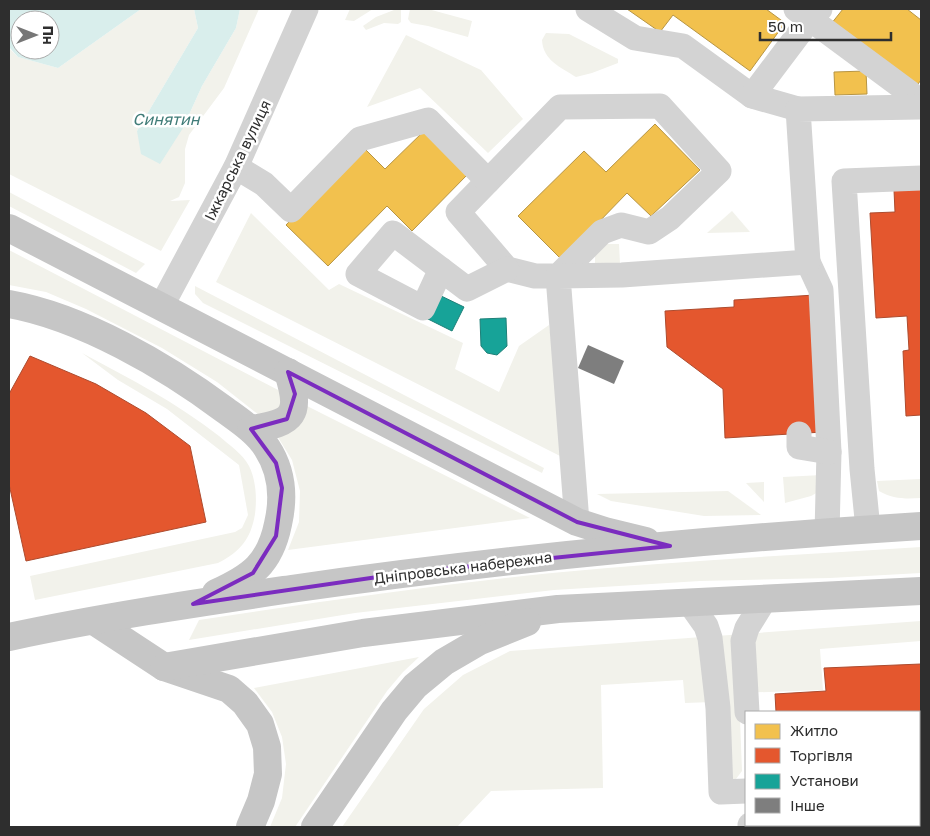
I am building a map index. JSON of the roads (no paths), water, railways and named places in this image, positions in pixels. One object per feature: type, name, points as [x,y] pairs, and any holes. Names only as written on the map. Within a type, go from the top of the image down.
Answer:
[{"type":"main road","points":[[9,228],[577,522],[605,531],[670,546]]},
{"type":"main road","points":[[9,304],[32,308],[78,325],[176,376],[251,429],[267,446],[276,463],[282,488],[282,510],[276,536],[267,557],[253,573],[228,588],[193,604]]},
{"type":"main road","points":[[251,429],[279,424],[287,419],[294,408],[295,394],[288,372]]},
{"type":"main road","name":"Дніпровська набережна","points":[[9,637],[193,604],[405,573],[526,559],[921,526]]},
{"type":"main road","points":[[164,667],[363,633],[558,609],[921,591]]},
{"type":"main road","points":[[316,827],[394,711],[415,686],[444,662],[480,641],[558,609]]},
{"type":"main road","points":[[94,621],[164,667],[229,690],[245,703],[260,724],[267,747],[268,774],[261,801],[250,827]]},
{"type":"street","name":"Іжкарська вулиця","points":[[161,308],[236,167],[306,9]]},
{"type":"street","points":[[588,9],[635,38],[683,46],[752,96],[798,109],[883,108],[918,96]]},
{"type":"street","points":[[752,96],[809,12],[918,96]]},
{"type":"street","points":[[577,522],[558,276],[602,232],[621,225],[650,232],[670,218],[719,172],[660,106],[560,107],[458,212],[506,269],[535,276],[558,276],[622,275],[808,262]]},
{"type":"street","points":[[798,109],[808,262],[821,290],[829,452],[827,533]]},
{"type":"street","points":[[236,167],[264,184],[290,210],[360,139],[428,120],[488,180]]},
{"type":"street","points":[[868,529],[862,469],[844,180],[921,178]]},
{"type":"street","points":[[441,269],[467,289],[506,269]]},
{"type":"street","points":[[799,434],[799,447],[829,452]]},
{"type":"street","points":[[747,711],[743,642],[747,628],[765,599]]},
{"type":"street","points":[[689,602],[706,626],[712,652],[718,708],[721,792],[745,791]]},
{"type":"water","points":[[9,9],[141,9],[58,68],[29,60],[60,60],[60,10],[10,10],[10,48]]},
{"type":"water","name":"Синятин","points":[[194,9],[240,9],[236,28],[202,86],[183,128],[160,164],[141,154],[137,131],[198,28]]}]
